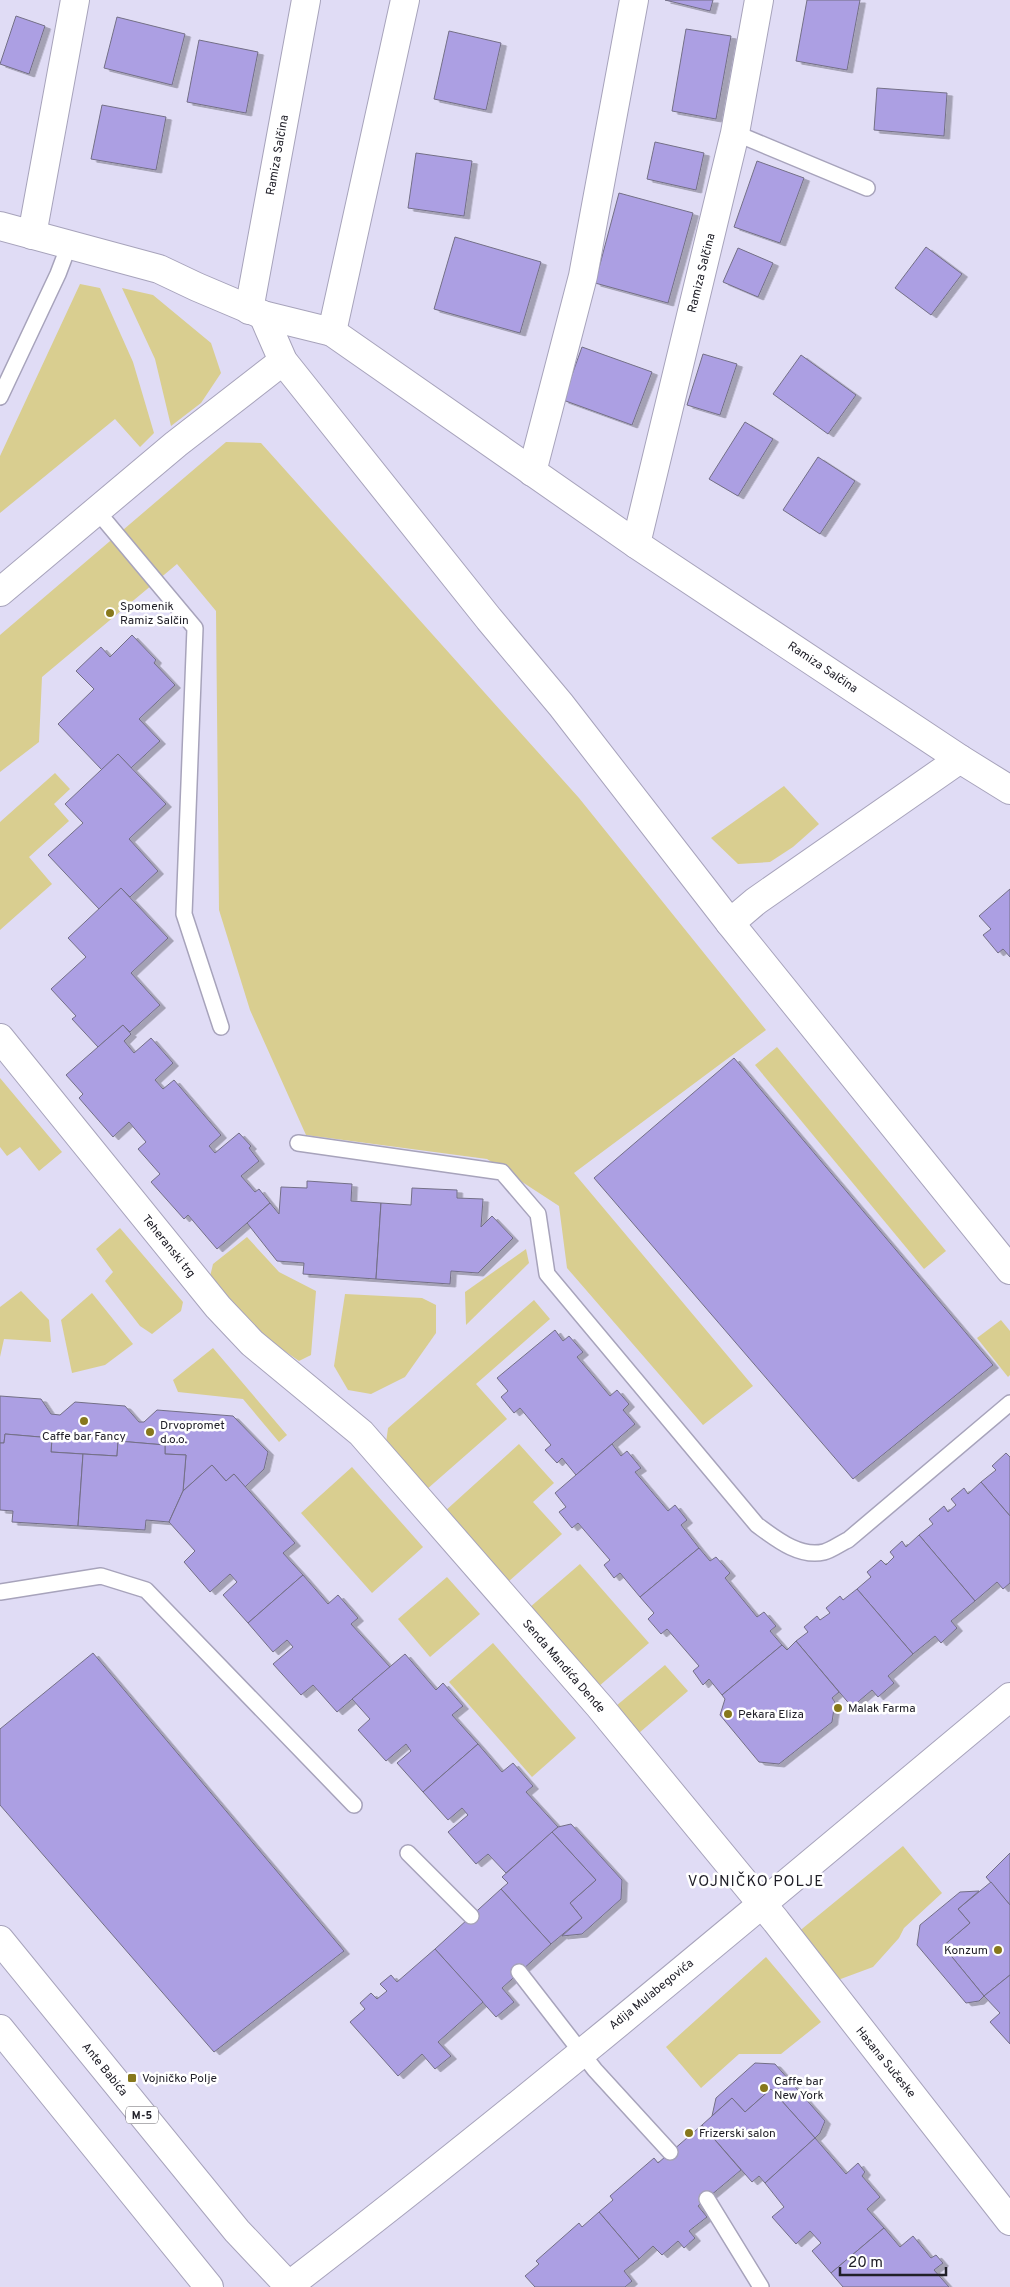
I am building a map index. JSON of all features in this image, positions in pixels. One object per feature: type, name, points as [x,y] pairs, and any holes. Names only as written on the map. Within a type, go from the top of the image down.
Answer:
[{"type":"street","points":[[32,235],[75,0]]},
{"type":"street","name":"Ramiza Salčina","points":[[256,312],[306,0]]},
{"type":"street","points":[[332,332],[405,0]]},
{"type":"street","points":[[532,472],[584,276],[634,0]]},
{"type":"street","name":"Ramiza Salčina","points":[[636,544],[735,133],[760,0]]},
{"type":"street","name":"Ramiza Salčina","points":[[0,226],[160,269],[256,312],[332,332],[636,544],[960,759],[1010,790]]},
{"type":"street","points":[[256,312],[283,361],[489,619],[561,705],[730,923],[1010,1270]]},
{"type":"street","points":[[0,592],[176,444],[283,361]]},
{"type":"street","points":[[730,923],[756,901],[960,759]]},
{"type":"street","name":"Teheranski trg","points":[[0,1038],[218,1307],[252,1343],[361,1433]]},
{"type":"street","name":"Senda Mandića Dende","points":[[361,1433],[600,1707],[762,1904]]},
{"type":"street","name":"Adija Mulabegovića","points":[[289,2287],[376,2219],[762,1904],[1010,1697]]},
{"type":"street","name":"Hasana Sučeske","points":[[762,1904],[1010,2221]]},
{"type":"street","name":"Ante Babića","points":[[0,1940],[237,2231],[289,2287]]},
{"type":"street","points":[[0,2029],[209,2287]]},
{"type":"lane","points":[[735,133],[868,188]]},
{"type":"lane","points":[[0,397],[58,274],[68,245]]},
{"type":"lane","points":[[97,511],[195,628],[184,914],[221,1027]]},
{"type":"lane","points":[[298,1143],[502,1172],[538,1214],[546,1274],[756,1525],[788,1546],[803,1551],[823,1552],[848,1540],[1010,1403]]},
{"type":"lane","points":[[0,1592],[101,1576],[146,1590],[354,1805]]},
{"type":"lane","points":[[408,1853],[471,1916]]},
{"type":"lane","points":[[519,1972],[580,2052],[670,2152]]},
{"type":"lane","points":[[707,2199],[760,2287]]},
{"type":"shaded area","points":[[80,284],[100,288],[133,362],[154,433],[140,447],[115,419],[0,513],[0,456]]},
{"type":"shaded area","points":[[122,288],[153,295],[211,343],[221,373],[201,403],[171,426],[155,359]]},
{"type":"shaded area","points":[[226,442],[261,443],[579,798],[766,1030],[574,1173],[753,1386],[703,1425],[567,1268],[559,1206],[487,1159],[306,1135],[250,1010],[219,910],[216,611],[177,564],[42,677],[39,742],[0,772],[0,635]]},
{"type":"shaded area","points":[[55,773],[70,789],[54,804],[69,821],[29,857],[52,884],[0,930],[0,822]]},
{"type":"shaded area","points":[[784,786],[819,824],[793,847],[770,862],[738,864],[711,838]]},
{"type":"shaded area","points":[[777,1047],[946,1251],[924,1269],[755,1065]]},
{"type":"shaded area","points":[[0,1078],[62,1152],[39,1171],[20,1147],[7,1156],[0,1147]]},
{"type":"shaded area","points":[[120,1228],[183,1302],[181,1311],[152,1334],[140,1326],[105,1281],[113,1272],[96,1249]]},
{"type":"shaded area","points":[[247,1237],[279,1272],[316,1291],[311,1355],[299,1361],[266,1338],[209,1281],[213,1264]]},
{"type":"shaded area","points":[[526,1249],[529,1263],[466,1325],[465,1292]]},
{"type":"shaded area","points":[[21,1291],[49,1320],[51,1342],[4,1339],[0,1357],[0,1307]]},
{"type":"shaded area","points":[[92,1293],[133,1344],[105,1365],[72,1373],[61,1320]]},
{"type":"shaded area","points":[[345,1294],[422,1298],[436,1305],[436,1333],[405,1377],[371,1394],[348,1390],[334,1366]]},
{"type":"shaded area","points":[[534,1300],[550,1319],[476,1384],[507,1419],[426,1490],[386,1443],[388,1428]]},
{"type":"shaded area","points":[[1001,1320],[1010,1331],[1010,1375],[1008,1377],[977,1338]]},
{"type":"shaded area","points":[[213,1348],[287,1435],[279,1442],[243,1399],[178,1392],[173,1380]]},
{"type":"shaded area","points":[[519,1444],[554,1483],[533,1502],[562,1534],[508,1582],[444,1512]]},
{"type":"shaded area","points":[[352,1467],[423,1547],[372,1593],[301,1513]]},
{"type":"shaded area","points":[[580,1564],[649,1643],[598,1687],[529,1608]]},
{"type":"shaded area","points":[[447,1577],[480,1614],[430,1657],[398,1619]]},
{"type":"shaded area","points":[[493,1643],[576,1738],[532,1777],[449,1682]]},
{"type":"shaded area","points":[[665,1665],[688,1691],[639,1733],[616,1706]]},
{"type":"shaded area","points":[[903,1846],[942,1893],[904,1928],[899,1938],[873,1967],[838,1980],[797,1933]]},
{"type":"shaded area","points":[[766,1957],[821,2022],[781,2054],[739,2054],[701,2088],[666,2047]]},
{"type":"building","points":[[665,0],[713,0],[710,11]]},
{"type":"building","points":[[807,0],[860,0],[847,70],[796,61]]},
{"type":"building","points":[[16,16],[45,26],[29,74],[0,64]]},
{"type":"building","points":[[117,17],[185,34],[172,85],[104,68]]},
{"type":"building","points":[[686,29],[731,36],[716,119],[672,111]]},
{"type":"building","points":[[449,31],[501,43],[486,110],[434,99]]},
{"type":"building","points":[[199,40],[258,52],[246,113],[187,102]]},
{"type":"building","points":[[877,88],[947,93],[944,136],[874,130]]},
{"type":"building","points":[[102,105],[166,117],[156,170],[91,159]]},
{"type":"building","points":[[655,142],[704,153],[696,190],[647,179]]},
{"type":"building","points":[[416,153],[472,161],[464,216],[408,208]]},
{"type":"building","points":[[757,161],[804,178],[780,243],[734,227]]},
{"type":"building","points":[[619,193],[693,213],[668,303],[595,283]]},
{"type":"building","points":[[455,237],[541,262],[520,333],[434,309]]},
{"type":"building","points":[[926,247],[962,274],[931,315],[895,288]]},
{"type":"building","points":[[738,248],[773,263],[758,297],[723,282]]},
{"type":"building","points":[[582,347],[652,372],[632,425],[563,400]]},
{"type":"building","points":[[703,354],[737,364],[720,415],[687,405]]},
{"type":"building","points":[[801,355],[856,395],[828,434],[773,394]]},
{"type":"building","points":[[745,422],[773,439],[738,496],[709,479]]},
{"type":"building","points":[[818,457],[855,481],[820,534],[783,510]]},
{"type":"building","points":[[132,635],[156,660],[154,663],[175,685],[139,719],[160,741],[131,768],[118,754],[102,770],[58,724],[94,689],[76,671],[101,647],[110,657]]},
{"type":"building","points":[[118,754],[166,804],[129,839],[158,871],[130,897],[121,888],[99,909],[48,855],[83,823],[65,804]]},
{"type":"building","points":[[121,888],[168,938],[131,973],[160,1005],[130,1032],[123,1025],[98,1047],[72,1019],[76,1016],[51,989],[86,957],[68,938]]},
{"type":"building","points":[[1010,889],[1010,957],[1003,949],[998,953],[983,935],[991,929],[979,916]]},
{"type":"building","points":[[123,1025],[131,1034],[124,1041],[134,1053],[151,1038],[173,1063],[155,1080],[163,1089],[174,1080],[221,1135],[209,1146],[215,1153],[239,1133],[251,1146],[249,1148],[259,1161],[241,1176],[255,1192],[259,1189],[270,1203],[217,1249],[188,1215],[184,1219],[151,1182],[160,1174],[138,1149],[146,1142],[129,1122],[113,1137],[79,1098],[83,1094],[66,1075]]},
{"type":"building","points":[[734,1058],[993,1365],[853,1479],[594,1178]]},
{"type":"building","points":[[307,1181],[352,1184],[351,1201],[381,1203],[376,1279],[303,1274],[304,1263],[277,1261],[247,1223],[270,1203],[279,1214],[281,1187],[307,1188]]},
{"type":"building","points":[[412,1188],[457,1190],[457,1198],[483,1199],[481,1227],[492,1216],[513,1238],[478,1273],[451,1271],[450,1284],[376,1279],[381,1203],[411,1205]]},
{"type":"building","points":[[555,1330],[563,1341],[569,1336],[583,1352],[577,1357],[610,1396],[617,1390],[629,1404],[623,1410],[635,1424],[576,1475],[562,1458],[557,1463],[545,1450],[551,1445],[520,1408],[514,1413],[501,1397],[508,1391],[497,1378]]},
{"type":"building","points":[[0,1396],[41,1399],[51,1414],[60,1415],[75,1402],[125,1406],[139,1422],[144,1422],[157,1410],[233,1416],[268,1452],[264,1469],[245,1487],[234,1474],[226,1481],[212,1465],[183,1491],[186,1455],[165,1454],[165,1445],[118,1441],[117,1456],[51,1452],[52,1438],[5,1434],[4,1443],[0,1443]]},
{"type":"building","points":[[5,1434],[52,1438],[51,1452],[83,1454],[78,1526],[12,1522],[13,1511],[0,1510],[0,1443],[4,1443]]},
{"type":"building","points":[[118,1441],[165,1445],[165,1454],[186,1455],[183,1491],[169,1522],[146,1520],[145,1530],[78,1526],[83,1454],[117,1456]]},
{"type":"building","points":[[612,1444],[621,1456],[627,1451],[641,1468],[635,1472],[668,1511],[675,1505],[687,1520],[681,1525],[699,1548],[640,1597],[620,1573],[614,1578],[604,1565],[610,1560],[578,1523],[572,1528],[559,1512],[566,1507],[555,1493]]},
{"type":"building","points":[[1006,1453],[1010,1457],[1010,1516],[981,1482],[996,1470],[992,1466]]},
{"type":"building","points":[[212,1465],[226,1481],[234,1474],[295,1543],[283,1553],[303,1575],[248,1623],[223,1595],[237,1582],[230,1574],[210,1592],[184,1562],[195,1551],[169,1522],[183,1491]]},
{"type":"building","points":[[981,1482],[1010,1516],[1010,1583],[1003,1589],[997,1582],[975,1601],[919,1535],[933,1524],[929,1519],[944,1506],[948,1512],[956,1505],[951,1499],[964,1488],[968,1494]]},
{"type":"building","points":[[919,1535],[975,1601],[951,1621],[957,1628],[941,1643],[935,1636],[913,1654],[857,1589],[871,1577],[867,1572],[881,1560],[886,1565],[894,1557],[890,1552],[902,1541],[906,1547]]},
{"type":"building","points":[[699,1548],[710,1561],[716,1557],[730,1573],[725,1578],[757,1617],[764,1612],[776,1626],[770,1631],[782,1645],[722,1695],[709,1679],[703,1685],[693,1671],[699,1666],[667,1629],[661,1634],[648,1619],[654,1613],[640,1597]]},
{"type":"building","points":[[303,1575],[328,1604],[338,1595],[358,1618],[351,1624],[390,1667],[337,1712],[313,1685],[301,1695],[273,1664],[293,1647],[287,1640],[273,1652],[248,1623]]},
{"type":"building","points":[[857,1589],[913,1654],[888,1676],[894,1683],[878,1697],[872,1690],[852,1707],[796,1641],[808,1632],[804,1627],[817,1616],[820,1620],[830,1613],[826,1608],[840,1596],[843,1600]]},
{"type":"building","points":[[796,1641],[839,1692],[832,1698],[835,1702],[832,1722],[779,1764],[759,1762],[720,1715],[725,1699],[722,1695],[782,1645],[787,1650]]},
{"type":"building","points":[[93,1653],[344,1951],[214,2052],[0,1805],[0,1729]]},
{"type":"building","points":[[405,1654],[436,1690],[443,1683],[463,1706],[452,1715],[478,1744],[423,1792],[397,1763],[411,1751],[406,1744],[386,1761],[358,1730],[370,1719],[352,1699]]},
{"type":"building","points":[[478,1744],[502,1772],[513,1763],[533,1786],[526,1792],[558,1827],[506,1873],[488,1854],[476,1864],[448,1832],[468,1815],[462,1808],[448,1820],[423,1792]]},
{"type":"building","points":[[571,1824],[622,1880],[621,1899],[582,1934],[562,1936],[582,1918],[570,1903],[596,1880],[552,1832],[558,1827]]},
{"type":"building","points":[[552,1832],[596,1880],[570,1903],[582,1918],[551,1944],[501,1889],[508,1883],[502,1877]]},
{"type":"building","points":[[1010,1853],[1010,1905],[986,1877]]},
{"type":"building","points":[[991,1882],[1010,1905],[1010,1975],[984,1996],[943,1946],[970,1923],[958,1909]]},
{"type":"building","points":[[501,1889],[551,1944],[502,1988],[514,2002],[496,2017],[435,1949]]},
{"type":"building","points":[[979,1891],[958,1909],[970,1923],[943,1946],[984,1996],[979,2001],[966,2003],[917,1945],[920,1925],[960,1892]]},
{"type":"building","points":[[435,1949],[483,2002],[438,2042],[451,2056],[435,2069],[422,2054],[398,2076],[350,2022],[365,2009],[360,2003],[371,1993],[377,1999],[387,1991],[380,1984],[391,1975],[397,1982]]},
{"type":"building","points":[[1010,1975],[1010,2044],[990,2022],[1000,2013],[984,1996]]},
{"type":"building","points":[[755,2063],[775,2064],[825,2121],[820,2133],[815,2138],[771,2089],[745,2112],[732,2098],[712,2116],[716,2098]]},
{"type":"building","points":[[771,2089],[815,2138],[765,2183],[759,2176],[752,2182],[702,2125],[732,2098],[745,2112]]},
{"type":"building","points":[[702,2125],[741,2170],[698,2206],[707,2217],[689,2231],[695,2238],[684,2248],[678,2241],[662,2255],[653,2246],[639,2259],[599,2212],[613,2200],[610,2196],[654,2158],[658,2163]]},
{"type":"building","points":[[815,2138],[846,2174],[858,2163],[865,2172],[862,2176],[880,2197],[867,2209],[884,2228],[831,2273],[812,2251],[821,2243],[810,2231],[796,2244],[772,2217],[784,2207],[765,2183]]},
{"type":"building","points":[[599,2212],[639,2259],[624,2271],[632,2281],[625,2287],[535,2287],[525,2276],[539,2264],[536,2261],[579,2223],[582,2227]]},
{"type":"building","points":[[884,2228],[900,2247],[913,2236],[931,2258],[936,2255],[943,2263],[934,2270],[949,2287],[843,2287],[831,2273]]},
{"type":"place","name":"Spomenik Ramiz Salčin","points":[[110,613]]},
{"type":"place","name":"Caffe bar Fancy","points":[[84,1421]]},
{"type":"place","name":"Drvopromet d.o.o.","points":[[150,1432]]},
{"type":"place","name":"Malak Farma","points":[[838,1708]]},
{"type":"place","name":"Pekara Eliza","points":[[728,1714]]},
{"type":"place","name":"Konzum","points":[[998,1950]]},
{"type":"place","name":"Vojničko Polje","points":[[132,2078]]},
{"type":"place","name":"Caffe bar New York","points":[[764,2088]]},
{"type":"place","name":"Frizerski salon","points":[[689,2133]]},
{"type":"district","name":"VOJNIČKO POLJE","points":[[756,1881]]}]
